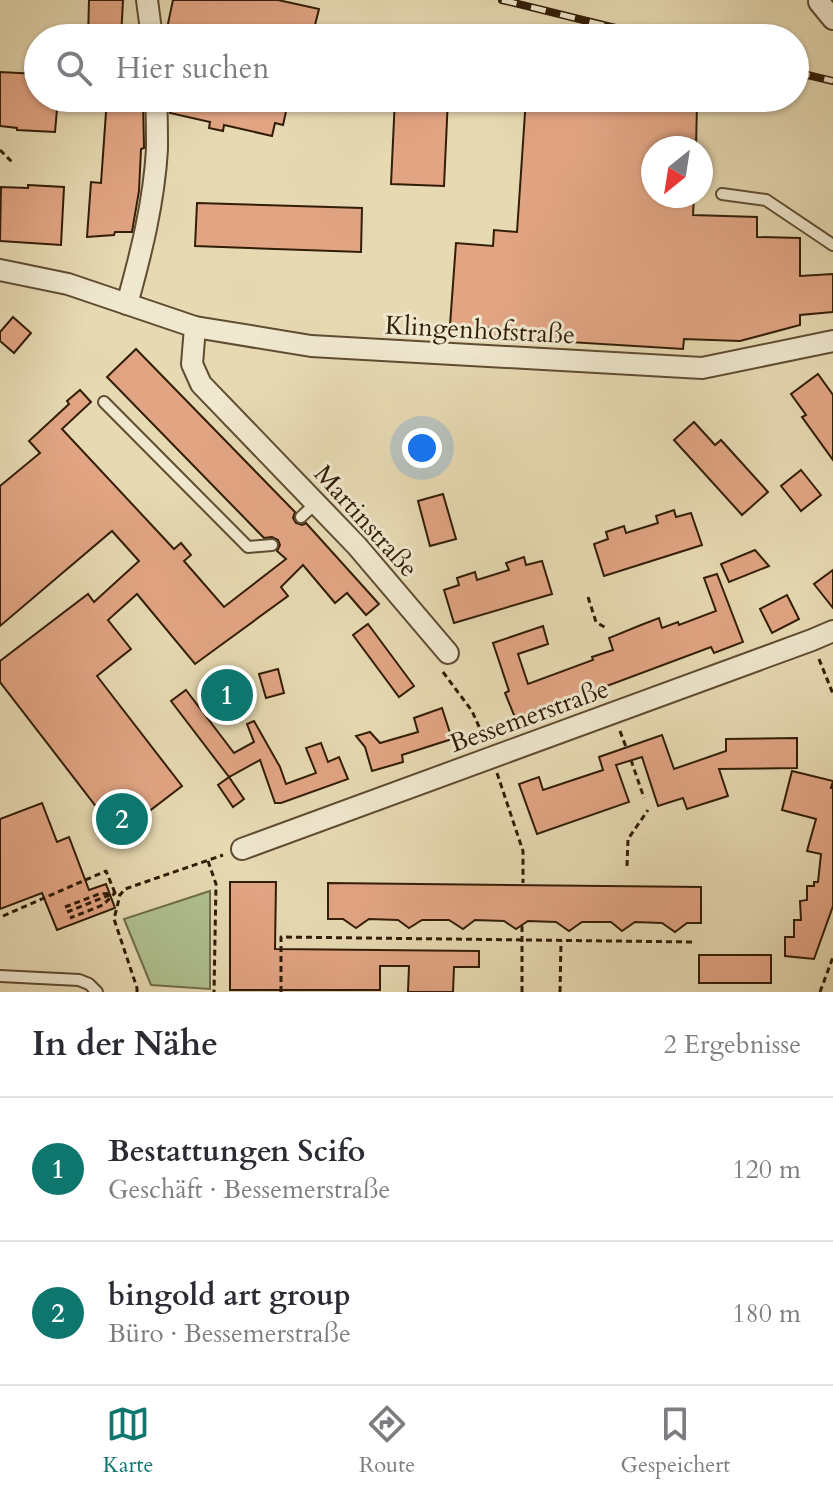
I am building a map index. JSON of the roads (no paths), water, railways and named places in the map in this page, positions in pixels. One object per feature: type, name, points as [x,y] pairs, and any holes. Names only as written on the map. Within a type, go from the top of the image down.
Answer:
[{"type":"street","points":[[147,0],[150,24]]},
{"type":"street","points":[[816,1],[833,19]]},
{"type":"street","points":[[127,304],[150,204],[157,149],[156,112]]},
{"type":"street","name":"Klingenhofstraße","points":[[0,270],[68,284],[195,327],[311,346],[702,368],[833,341]]},
{"type":"street","name":"Martinstraße","points":[[195,327],[192,364],[201,384],[308,510],[357,546],[448,653]]},
{"type":"street","name":"Bessemerstraße","points":[[242,849],[833,631]]},
{"type":"lane","points":[[722,194],[766,200],[833,245]]},
{"type":"lane","points":[[104,402],[248,547],[272,545]]},
{"type":"lane","points":[[0,976],[79,980],[97,992]]},
{"type":"railway","points":[[502,0],[599,24]]},
{"type":"railway","points":[[809,75],[833,81]]},
{"type":"place","name":"Bestattungen Scifo","points":[[227,695]]},
{"type":"place","name":"bingold art group","points":[[122,819]]}]
